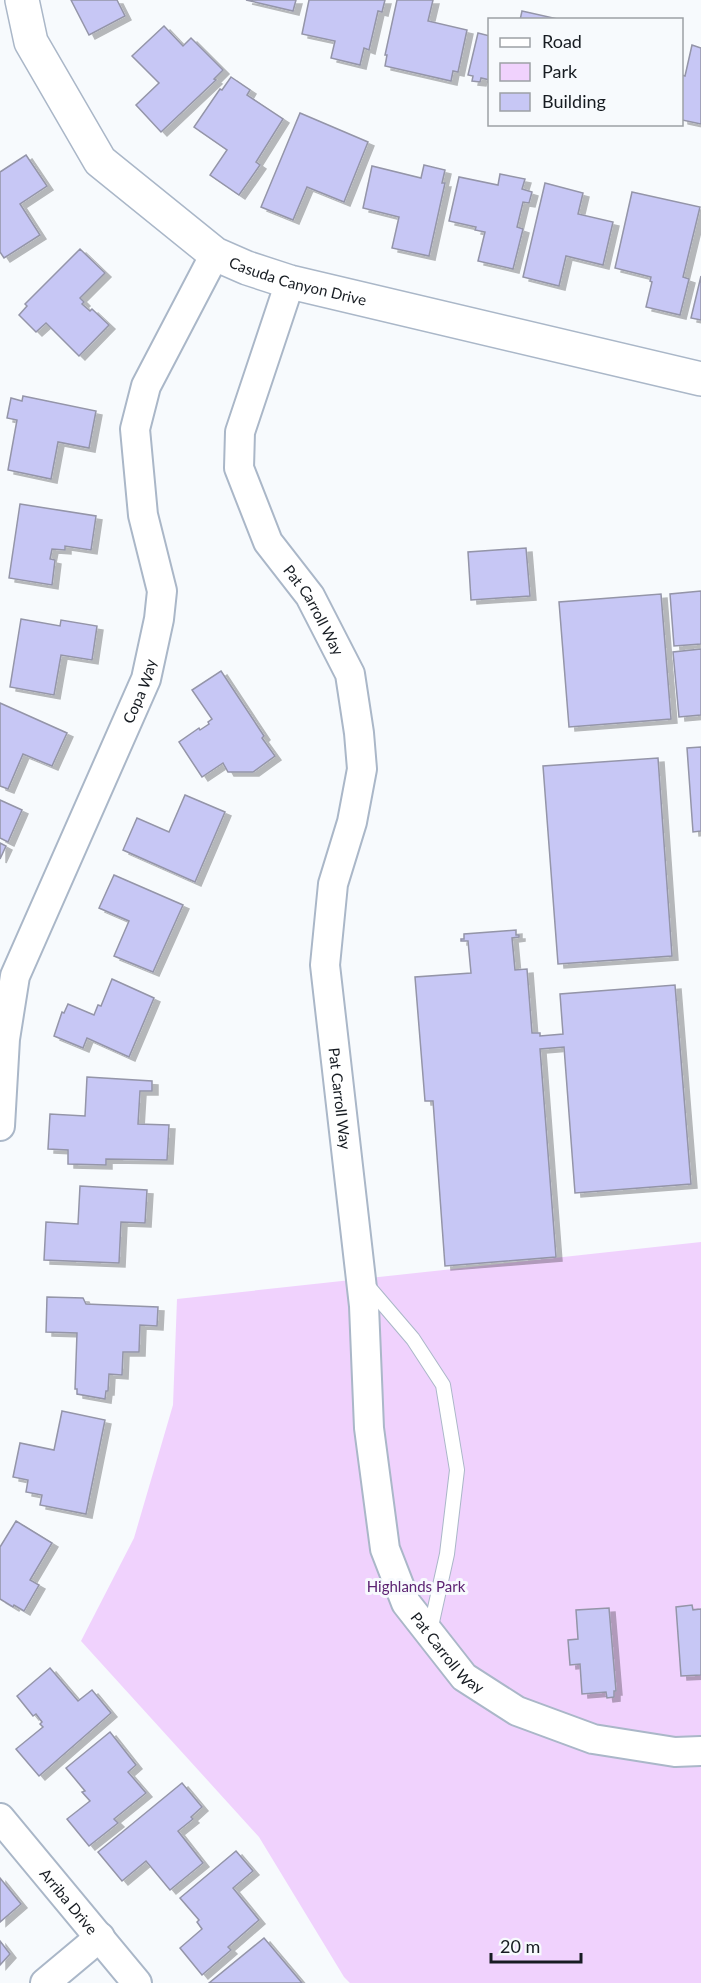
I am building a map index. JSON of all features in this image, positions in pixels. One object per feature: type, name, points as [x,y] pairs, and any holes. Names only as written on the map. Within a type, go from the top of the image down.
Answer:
[{"type":"street","name":"Casuda Canyon Drive","points":[[22,0],[31,42],[100,162],[215,254],[247,268],[290,282],[701,379]]},
{"type":"street","name":"Copa Way","points":[[0,1126],[5,1039],[15,976],[146,680],[159,619],[162,591],[143,515],[135,429],[146,386],[215,254]]},
{"type":"street","name":"Pat Carroll Way","points":[[290,282],[240,432],[239,468],[268,542],[310,596],[350,674],[362,769],[352,822],[333,884],[325,965],[364,1306],[369,1428],[385,1549],[406,1602],[464,1677],[517,1711],[593,1739],[675,1752],[701,1751]]},
{"type":"street","name":"Arriba Drive","points":[[0,1818],[137,1983]]},
{"type":"street","points":[[45,1983],[100,1937]]},
{"type":"lane","points":[[361,1278],[413,1340],[443,1385],[457,1470],[447,1554],[429,1633]]},
{"type":"green space","name":"Highlands Park","points":[[701,1242],[701,1983],[350,1983],[344,1977],[259,1837],[81,1641],[134,1538],[173,1405],[177,1299]]},
{"type":"building","points":[[71,0],[117,0],[125,16],[89,35]]},
{"type":"building","points":[[246,0],[296,0],[293,11]]},
{"type":"building","points":[[309,0],[385,0],[382,12],[378,11],[369,50],[364,48],[360,65],[331,58],[335,41],[302,34]]},
{"type":"building","points":[[397,0],[433,0],[428,21],[467,30],[458,72],[453,71],[451,81],[385,66],[387,55],[385,55]]},
{"type":"building","points":[[522,11],[554,18],[520,18]]},
{"type":"building","points":[[164,26],[183,46],[191,38],[223,70],[214,79],[216,80],[161,132],[136,105],[159,83],[132,56]]},
{"type":"building","points":[[478,33],[488,36],[488,80],[481,78],[480,82],[472,81],[473,76],[468,75]]},
{"type":"building","points":[[692,45],[701,48],[701,124],[683,120],[683,75],[685,76]]},
{"type":"building","points":[[231,77],[250,90],[247,95],[283,119],[256,162],[260,165],[239,195],[210,175],[227,150],[194,127]]},
{"type":"building","points":[[300,113],[368,142],[344,202],[307,187],[293,220],[261,207]]},
{"type":"building","points":[[26,155],[47,186],[20,204],[40,235],[4,258],[0,252],[0,172]]},
{"type":"building","points":[[424,165],[445,170],[442,183],[445,183],[429,256],[392,248],[399,217],[363,208],[372,166],[421,178]]},
{"type":"building","points":[[500,174],[525,179],[522,189],[532,192],[529,203],[523,202],[517,227],[523,229],[513,269],[478,261],[485,232],[475,230],[476,227],[449,221],[459,177],[498,185]]},
{"type":"building","points":[[545,183],[583,193],[578,214],[613,222],[603,265],[566,256],[559,286],[523,277]]},
{"type":"building","points":[[632,192],[700,207],[683,277],[689,279],[680,315],[646,307],[652,282],[651,277],[615,268]]},
{"type":"building","points":[[80,249],[105,273],[80,298],[84,302],[82,304],[90,311],[92,309],[109,325],[79,356],[46,323],[36,332],[19,315],[27,306],[25,304]]},
{"type":"building","points":[[701,276],[701,320],[691,318]]},
{"type":"building","points":[[23,396],[96,411],[89,448],[58,442],[51,479],[8,470],[17,420],[7,418],[11,398],[22,401]]},
{"type":"building","points":[[20,504],[96,516],[91,550],[65,546],[65,550],[52,549],[50,559],[55,560],[52,585],[9,578]]},
{"type":"building","points":[[526,548],[530,596],[471,600],[468,552]]},
{"type":"building","points":[[701,591],[701,644],[674,646],[670,594]]},
{"type":"building","points":[[661,594],[671,719],[569,727],[559,602]]},
{"type":"building","points":[[21,619],[60,626],[61,620],[97,626],[92,660],[61,655],[54,695],[10,687]]},
{"type":"building","points":[[701,649],[701,715],[679,717],[673,652]]},
{"type":"building","points":[[221,671],[275,756],[253,772],[228,772],[223,763],[202,777],[179,742],[209,724],[208,722],[212,719],[192,690]]},
{"type":"building","points":[[0,703],[67,733],[52,766],[23,754],[8,789],[0,786]]},
{"type":"building","points":[[701,747],[701,831],[693,832],[687,748]]},
{"type":"building","points":[[658,758],[672,956],[558,964],[543,766]]},
{"type":"building","points":[[185,795],[225,812],[195,882],[123,850],[137,818],[169,832]]},
{"type":"building","points":[[0,800],[22,810],[8,842],[0,838]]},
{"type":"building","points":[[0,843],[6,846],[0,859]]},
{"type":"building","points":[[114,875],[183,905],[153,972],[114,956],[129,921],[99,908]]},
{"type":"building","points":[[516,930],[516,935],[519,937],[512,938],[515,970],[527,969],[532,1033],[540,1033],[540,1036],[563,1034],[560,994],[675,985],[691,1184],[575,1193],[564,1047],[540,1049],[556,1257],[445,1266],[433,1101],[425,1101],[415,977],[471,973],[468,941],[461,941],[464,939],[464,934]]},
{"type":"building","points":[[112,979],[154,998],[129,1057],[87,1038],[83,1048],[54,1036],[62,1012],[64,1013],[68,1004],[94,1015],[98,1005],[101,1006]]},
{"type":"building","points":[[87,1077],[152,1081],[152,1091],[140,1091],[138,1124],[169,1125],[167,1160],[106,1159],[106,1165],[68,1164],[68,1150],[48,1149],[50,1114],[85,1116]]},
{"type":"building","points":[[80,1186],[147,1190],[145,1223],[121,1222],[119,1263],[44,1260],[46,1222],[78,1224]]},
{"type":"building","points":[[47,1297],[83,1298],[86,1304],[158,1307],[157,1326],[140,1325],[139,1352],[123,1352],[122,1375],[109,1374],[105,1399],[77,1394],[77,1389],[75,1389],[77,1333],[46,1332]]},
{"type":"building","points":[[62,1411],[105,1420],[86,1514],[40,1505],[42,1495],[26,1492],[28,1480],[13,1477],[20,1443],[54,1450]]},
{"type":"building","points":[[16,1521],[52,1543],[30,1580],[39,1585],[24,1611],[0,1599],[0,1547]]},
{"type":"building","points":[[692,1605],[693,1610],[701,1609],[701,1675],[681,1676],[676,1607]]},
{"type":"building","points":[[609,1608],[616,1691],[614,1691],[614,1697],[607,1698],[606,1692],[582,1694],[580,1664],[570,1665],[568,1640],[578,1639],[576,1610]]},
{"type":"building","points":[[50,1668],[78,1701],[92,1690],[111,1713],[39,1776],[16,1749],[43,1727],[40,1724],[42,1722],[36,1714],[33,1716],[17,1696]]},
{"type":"building","points":[[110,1732],[136,1765],[128,1772],[146,1793],[114,1819],[118,1823],[89,1846],[67,1819],[90,1801],[82,1792],[85,1791],[66,1768]]},
{"type":"building","points":[[182,1783],[202,1807],[191,1817],[193,1819],[178,1831],[203,1863],[170,1890],[146,1861],[122,1881],[98,1852]]},
{"type":"building","points":[[236,1851],[253,1871],[233,1888],[259,1920],[228,1947],[231,1950],[202,1975],[180,1948],[202,1929],[197,1922],[199,1920],[180,1898]]},
{"type":"building","points":[[0,1878],[21,1904],[0,1922]]},
{"type":"building","points":[[264,1938],[302,1983],[209,1983]]},
{"type":"building","points":[[0,1941],[10,1954],[0,1965]]}]
